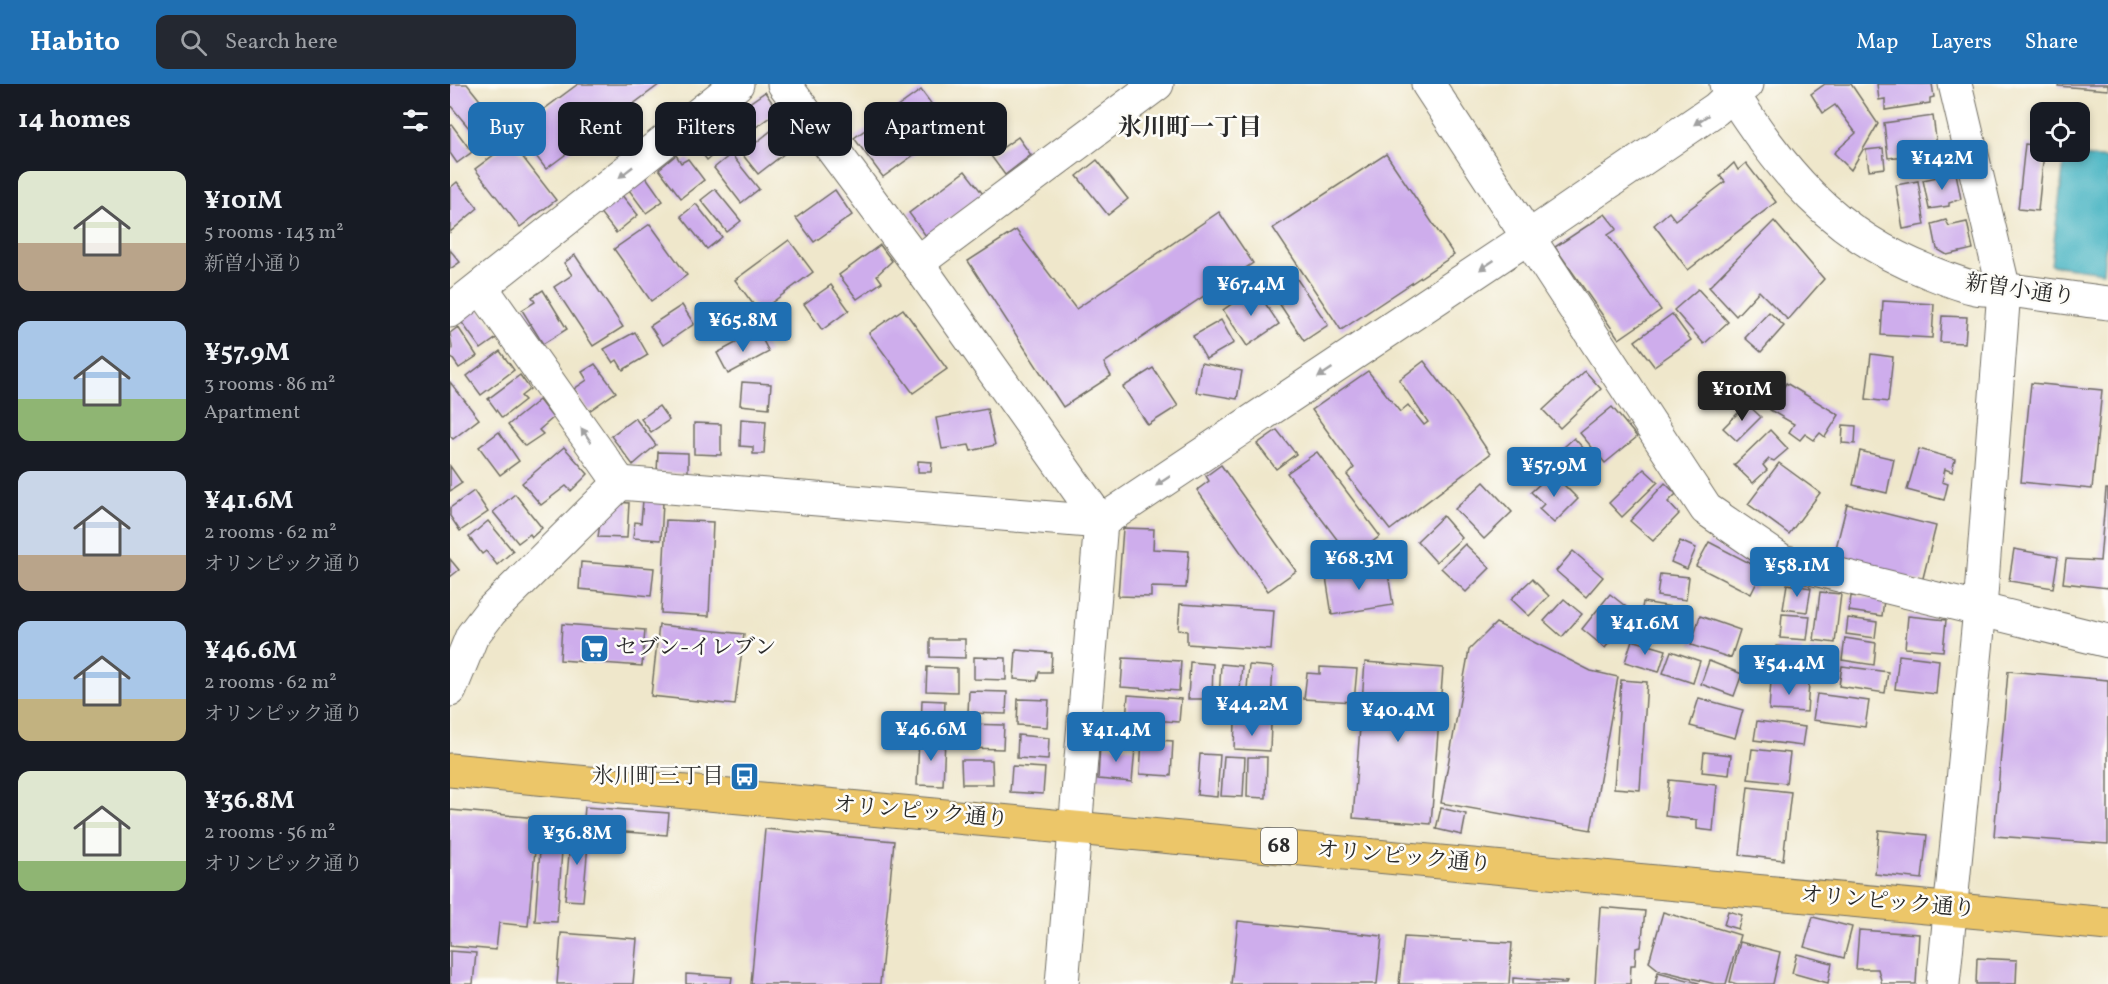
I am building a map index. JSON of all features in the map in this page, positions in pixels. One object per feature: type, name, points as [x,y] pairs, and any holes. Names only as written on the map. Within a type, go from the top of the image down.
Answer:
[{"type":"main road","name":"オリンピック通り","points":[[450,770],[2108,924]]},
{"type":"street","points":[[450,311],[738,84]]},
{"type":"street","points":[[784,84],[917,263],[1101,522],[1062,984]]},
{"type":"street","points":[[917,263],[1157,84]]},
{"type":"street","points":[[1428,84],[1706,509],[1782,561],[2108,641]]},
{"type":"street","points":[[1943,984],[1980,609],[2004,290],[1955,84]]},
{"type":"street","points":[[450,690],[472,636],[491,611],[620,483],[1101,522],[1716,110],[1735,87]]},
{"type":"street","name":"新曽小通り","points":[[1735,87],[1771,152],[1794,179],[1819,205],[1875,247],[1908,264],[1977,288],[2108,303]]},
{"type":"street","points":[[481,286],[620,483]]},
{"type":"water","points":[[2090,157],[2108,159],[2108,227],[2103,272],[2051,265],[2064,162],[2090,162]]},
{"type":"building","points":[[450,84],[467,84],[481,102],[468,102],[468,127],[450,105]]},
{"type":"building","points":[[578,84],[660,84],[636,102],[558,102],[558,156],[563,156],[546,169],[536,156],[546,156],[546,108]]},
{"type":"building","points":[[1825,84],[1851,84],[1878,124],[1851,170],[1834,153],[1856,133],[1835,105],[1823,113],[1811,94]]},
{"type":"building","points":[[1877,84],[1932,84],[1934,97],[1930,98],[1930,103],[1885,110],[1885,99],[1879,100]]},
{"type":"building","points":[[2058,84],[2108,84],[2108,90],[2058,86]]},
{"type":"building","points":[[921,90],[930,102],[904,102]]},
{"type":"building","points":[[765,92],[772,102],[768,102],[768,118],[756,127],[756,102],[751,102]]},
{"type":"building","points":[[1933,116],[1937,146],[1913,149],[1914,155],[1888,158],[1884,123]]},
{"type":"building","points":[[452,125],[468,147],[468,155],[457,163],[450,153],[450,126]]},
{"type":"building","points":[[864,131],[864,151],[854,138]]},
{"type":"building","points":[[768,133],[768,156],[781,156],[758,174],[744,156],[756,156],[756,143]]},
{"type":"building","points":[[1018,137],[1031,155],[1005,175],[991,156],[1007,156],[1007,145]]},
{"type":"building","points":[[2025,144],[2030,145],[2030,162],[2043,162],[2038,211],[2018,209]]},
{"type":"building","points":[[1883,148],[1885,168],[1869,170],[1866,150]]},
{"type":"building","points":[[1386,154],[1454,255],[1341,330],[1273,228]]},
{"type":"building","points":[[492,156],[522,156],[556,200],[520,227],[475,169]]},
{"type":"building","points":[[677,156],[681,163],[688,159],[704,180],[681,198],[659,169]]},
{"type":"building","points":[[729,156],[733,156],[759,189],[741,203],[714,168]]},
{"type":"building","points":[[867,156],[912,156],[883,177]]},
{"type":"building","points":[[1097,160],[1128,199],[1108,215],[1077,176]]},
{"type":"building","points":[[1734,163],[1738,170],[1746,163],[1776,202],[1688,270],[1654,225],[1669,212],[1675,220],[1725,182],[1720,176]]},
{"type":"building","points":[[965,171],[983,194],[926,236],[909,213]]},
{"type":"building","points":[[1956,173],[1961,199],[1949,203],[1949,206],[1929,209],[1923,180]]},
{"type":"building","points":[[646,177],[663,201],[646,213],[629,190]]},
{"type":"building","points":[[1918,181],[1925,225],[1903,229],[1896,185]]},
{"type":"building","points":[[457,182],[478,208],[450,232],[450,188]]},
{"type":"building","points":[[715,189],[741,221],[727,232],[701,200]]},
{"type":"building","points":[[835,190],[852,215],[814,242],[796,218]]},
{"type":"building","points":[[620,193],[638,215],[616,233],[598,210]]},
{"type":"building","points":[[696,204],[722,237],[707,249],[681,216]]},
{"type":"building","points":[[1219,212],[1253,263],[1104,363],[1111,376],[1063,407],[968,261],[1016,230],[1076,309]]},
{"type":"building","points":[[1605,214],[1617,229],[1608,235],[1661,310],[1619,339],[1555,247]]},
{"type":"building","points":[[1946,220],[1949,226],[1967,222],[1973,249],[1947,255],[1937,249],[1932,224]]},
{"type":"building","points":[[1774,221],[1824,279],[1788,320],[1759,291],[1736,316],[1709,287]]},
{"type":"building","points":[[650,224],[687,275],[651,301],[614,249]]},
{"type":"building","points":[[789,240],[813,272],[759,312],[735,280]]},
{"type":"building","points":[[880,245],[892,261],[877,275],[882,282],[857,299],[839,275]]},
{"type":"building","points":[[450,250],[460,262],[450,269]]},
{"type":"building","points":[[575,255],[623,327],[593,346],[554,287],[572,275],[564,263]]},
{"type":"building","points":[[1297,279],[1328,325],[1304,341],[1273,294]]},
{"type":"building","points":[[831,285],[849,310],[822,330],[804,304]]},
{"type":"building","points":[[1255,288],[1279,324],[1247,346],[1223,310]]},
{"type":"building","points":[[1698,289],[1728,322],[1704,344],[1674,310]]},
{"type":"building","points":[[543,290],[567,329],[543,344],[522,310],[535,302],[532,297]]},
{"type":"building","points":[[1883,301],[1934,304],[1932,338],[1881,335]]},
{"type":"building","points":[[682,305],[694,324],[663,345],[650,326]]},
{"type":"building","points":[[478,308],[498,337],[481,349],[460,320]]},
{"type":"building","points":[[903,309],[947,369],[913,393],[869,333]]},
{"type":"building","points":[[1769,312],[1784,326],[1761,352],[1745,338]]},
{"type":"building","points":[[1672,314],[1691,340],[1654,366],[1635,341]]},
{"type":"building","points":[[1942,316],[1967,317],[1965,343],[1940,342]]},
{"type":"building","points":[[1221,320],[1234,343],[1206,359],[1193,336]]},
{"type":"building","points":[[458,327],[477,356],[459,368],[450,355],[452,348],[450,333]]},
{"type":"building","points":[[758,331],[769,352],[728,374],[717,353]]},
{"type":"building","points":[[635,332],[648,355],[623,370],[617,360],[613,363],[604,349]]},
{"type":"building","points":[[500,351],[514,370],[481,395],[467,376]]},
{"type":"building","points":[[1871,354],[1893,357],[1888,402],[1866,399]]},
{"type":"building","points":[[1424,361],[1490,454],[1390,530],[1347,475],[1354,468],[1312,410],[1368,371],[1400,412],[1408,405],[1424,425],[1428,422],[1399,380]]},
{"type":"building","points":[[1201,363],[1242,371],[1237,399],[1196,392]]},
{"type":"building","points":[[595,364],[616,392],[589,411],[574,389],[587,380],[582,372]]},
{"type":"building","points":[[1153,368],[1178,406],[1148,425],[1123,387]]},
{"type":"building","points":[[1585,371],[1601,389],[1560,428],[1543,410]]},
{"type":"building","points":[[520,375],[530,389],[521,396],[525,400],[502,418],[488,399]]},
{"type":"building","points":[[450,382],[479,419],[453,439],[450,436]]},
{"type":"building","points":[[742,382],[771,384],[769,408],[740,405]]},
{"type":"building","points":[[1786,383],[1839,415],[1825,437],[1820,433],[1814,440],[1805,434],[1800,440],[1789,432],[1794,424],[1770,410]]},
{"type":"building","points":[[2031,383],[2102,390],[2092,489],[2021,482]]},
{"type":"building","points":[[539,400],[553,418],[539,430],[543,434],[525,446],[508,425]]},
{"type":"building","points":[[1747,404],[1761,417],[1737,441],[1723,428]]},
{"type":"building","points":[[659,406],[669,420],[651,432],[641,419]]},
{"type":"building","points":[[1612,407],[1637,437],[1605,463],[1580,433]]},
{"type":"building","points":[[987,409],[995,445],[971,451],[969,445],[942,449],[936,418]]},
{"type":"building","points":[[635,418],[656,445],[633,465],[611,436]]},
{"type":"building","points":[[741,419],[766,421],[764,454],[753,454],[753,447],[740,446]]},
{"type":"building","points":[[694,423],[721,424],[721,455],[694,454]]},
{"type":"building","points":[[1843,425],[1856,426],[1855,444],[1842,443]]},
{"type":"building","points":[[1277,430],[1296,454],[1276,469],[1257,444]]},
{"type":"building","points":[[1770,430],[1788,449],[1774,461],[1769,459],[1763,465],[1767,470],[1753,483],[1734,465]]},
{"type":"building","points":[[499,432],[519,461],[500,475],[479,447]]},
{"type":"building","points":[[1574,438],[1599,465],[1580,482],[1555,455]]},
{"type":"building","points":[[564,447],[588,474],[571,491],[566,486],[541,505],[522,483]]},
{"type":"building","points":[[1919,449],[1955,459],[1952,472],[1945,469],[1942,482],[1948,484],[1944,500],[1907,490]]},
{"type":"building","points":[[1860,451],[1894,459],[1887,493],[1853,485]]},
{"type":"building","points":[[658,452],[688,453],[688,473],[657,472]]},
{"type":"building","points":[[1317,452],[1380,536],[1351,558],[1287,473]]},
{"type":"building","points":[[918,461],[932,462],[931,472],[918,472]]},
{"type":"building","points":[[1779,463],[1820,493],[1789,534],[1748,504]]},
{"type":"building","points":[[1221,465],[1296,571],[1268,591],[1197,490],[1209,481],[1206,476]]},
{"type":"building","points":[[450,466],[462,483],[450,491]]},
{"type":"building","points":[[1644,469],[1658,482],[1622,517],[1609,503]]},
{"type":"building","points":[[1552,473],[1578,499],[1554,523],[1539,509],[1544,504],[1531,492]]},
{"type":"building","points":[[1484,482],[1512,512],[1484,539],[1455,509]]},
{"type":"building","points":[[1665,483],[1676,494],[1668,502],[1679,514],[1653,541],[1630,521]]},
{"type":"building","points":[[2106,489],[2108,489],[2108,588],[2063,583],[2066,559],[2100,561]]},
{"type":"building","points":[[474,491],[488,512],[460,531],[450,516],[450,508]]},
{"type":"building","points":[[515,494],[542,528],[532,537],[530,534],[518,543],[493,512]]},
{"type":"building","points":[[643,500],[663,502],[661,540],[633,538],[635,522],[641,523]]},
{"type":"building","points":[[616,502],[629,503],[627,538],[598,537],[601,517]]},
{"type":"building","points":[[1847,504],[1936,526],[1922,582],[1833,560]]},
{"type":"building","points":[[1443,516],[1462,538],[1436,562],[1417,541]]},
{"type":"building","points":[[666,520],[713,522],[709,616],[661,613]]},
{"type":"building","points":[[488,521],[513,551],[497,565],[486,551],[482,554],[469,537]]},
{"type":"building","points":[[1123,528],[1154,529],[1153,549],[1189,551],[1186,588],[1151,587],[1151,597],[1118,596]]},
{"type":"building","points":[[1680,541],[1696,548],[1687,569],[1671,562]]},
{"type":"building","points":[[1709,542],[1763,570],[1751,594],[1696,566]]},
{"type":"building","points":[[1465,544],[1490,568],[1466,592],[1441,568]]},
{"type":"building","points":[[2014,549],[2058,557],[2053,588],[2009,581]]},
{"type":"building","points":[[1573,551],[1603,577],[1586,597],[1556,571]]},
{"type":"building","points":[[450,559],[459,570],[450,577]]},
{"type":"building","points":[[581,562],[654,568],[651,596],[579,589]]},
{"type":"building","points":[[1387,567],[1393,605],[1332,615],[1326,577]]},
{"type":"building","points":[[1660,574],[1689,577],[1686,600],[1657,596]]},
{"type":"building","points":[[1532,579],[1549,596],[1529,616],[1511,599]]},
{"type":"building","points":[[1787,584],[1811,588],[1807,612],[1783,609]]},
{"type":"building","points":[[1820,592],[1841,594],[1835,643],[1814,640]]},
{"type":"building","points":[[1610,594],[1634,613],[1605,648],[1582,629]]},
{"type":"building","points":[[1851,596],[1884,600],[1882,616],[1849,611]]},
{"type":"building","points":[[1564,599],[1582,614],[1562,637],[1544,621]]},
{"type":"building","points":[[1643,602],[1690,610],[1685,635],[1639,627]]},
{"type":"building","points":[[1180,604],[1274,610],[1271,650],[1187,644],[1187,631],[1178,630]]},
{"type":"building","points":[[1782,614],[1810,616],[1807,640],[1780,638]]},
{"type":"building","points":[[1700,616],[1740,630],[1731,658],[1691,645]]},
{"type":"building","points":[[1908,616],[1946,620],[1943,651],[1905,648]]},
{"type":"building","points":[[1848,618],[1877,622],[1875,638],[1846,634]]},
{"type":"building","points":[[1496,623],[1591,671],[1618,677],[1591,830],[1441,803],[1469,650]]},
{"type":"building","points":[[562,624],[645,630],[642,666],[560,660]]},
{"type":"building","points":[[659,625],[744,634],[735,705],[651,696]]},
{"type":"building","points":[[1845,638],[1876,643],[1874,665],[1842,660]]},
{"type":"building","points":[[930,639],[965,639],[965,658],[930,657]]},
{"type":"building","points":[[1632,640],[1666,650],[1659,672],[1625,662]]},
{"type":"building","points":[[1776,646],[1802,648],[1800,671],[1774,668]]},
{"type":"building","points":[[1810,649],[1835,652],[1832,676],[1807,673]]},
{"type":"building","points":[[1016,650],[1052,653],[1051,672],[1039,672],[1037,681],[1014,679]]},
{"type":"building","points":[[1671,651],[1700,661],[1693,683],[1663,673]]},
{"type":"building","points":[[1899,655],[1939,660],[1936,694],[1895,689]]},
{"type":"building","points":[[974,657],[1006,658],[1006,680],[974,679]]},
{"type":"building","points":[[1123,658],[1181,661],[1179,691],[1121,687]]},
{"type":"building","points":[[1709,661],[1742,674],[1734,696],[1701,684]]},
{"type":"building","points":[[1190,662],[1213,664],[1212,699],[1188,699]]},
{"type":"building","points":[[1365,662],[1443,668],[1431,824],[1353,818]]},
{"type":"building","points":[[1221,664],[1242,666],[1239,701],[1219,700]]},
{"type":"building","points":[[1249,665],[1273,667],[1271,703],[1246,701]]},
{"type":"building","points":[[1842,666],[1888,672],[1885,693],[1839,686]]},
{"type":"building","points":[[927,667],[957,668],[957,692],[926,691]]},
{"type":"building","points":[[1320,667],[1357,669],[1354,702],[1304,699],[1307,673],[1320,674]]},
{"type":"building","points":[[2008,671],[2108,680],[2108,844],[1994,836]]},
{"type":"building","points":[[1621,680],[1647,682],[1640,790],[1614,788]]},
{"type":"building","points":[[1771,680],[1809,683],[1807,712],[1769,710]]},
{"type":"building","points":[[969,691],[1007,692],[1006,714],[968,713]]},
{"type":"building","points":[[1817,694],[1869,701],[1865,727],[1813,720]]},
{"type":"building","points":[[1128,695],[1181,699],[1179,722],[1126,718]]},
{"type":"building","points":[[1699,698],[1743,710],[1735,738],[1690,726]]},
{"type":"building","points":[[1018,699],[1049,700],[1047,727],[1017,725]]},
{"type":"building","points":[[922,700],[945,701],[944,729],[921,729]]},
{"type":"building","points":[[1757,721],[1805,727],[1802,746],[1754,740]]},
{"type":"building","points":[[1235,722],[1271,724],[1270,751],[1234,749]]},
{"type":"building","points":[[966,724],[1004,725],[1003,749],[966,748]]},
{"type":"building","points":[[1018,735],[1049,738],[1048,760],[1017,758]]},
{"type":"building","points":[[919,738],[945,739],[943,786],[917,785]]},
{"type":"building","points":[[1142,739],[1173,741],[1171,776],[1140,774]]},
{"type":"building","points":[[1100,745],[1135,748],[1132,782],[1098,779]]},
{"type":"building","points":[[1752,749],[1790,753],[1786,783],[1748,779]]},
{"type":"building","points":[[1704,752],[1731,755],[1729,775],[1702,772]]},
{"type":"building","points":[[1200,754],[1220,755],[1217,797],[1197,795]]},
{"type":"building","points":[[1224,756],[1245,757],[1243,797],[1221,796]]},
{"type":"building","points":[[1248,757],[1267,757],[1266,798],[1247,797]]},
{"type":"building","points":[[961,760],[992,760],[993,784],[962,784]]},
{"type":"building","points":[[1012,766],[1045,768],[1043,794],[1010,792]]},
{"type":"building","points":[[1669,780],[1717,785],[1713,831],[1697,829],[1697,820],[1665,816]]},
{"type":"building","points":[[1748,787],[1791,792],[1783,860],[1740,855]]},
{"type":"building","points":[[585,807],[669,813],[667,835],[583,829]]},
{"type":"building","points":[[1441,808],[1466,814],[1462,835],[1436,829]]},
{"type":"building","points":[[450,810],[538,818],[528,926],[499,923],[496,950],[450,946]]},
{"type":"building","points":[[542,821],[564,822],[557,922],[535,921]]},
{"type":"building","points":[[765,829],[894,841],[880,984],[751,984]]},
{"type":"building","points":[[1879,830],[1927,835],[1922,879],[1875,874]]},
{"type":"building","points":[[571,831],[589,833],[583,901],[565,900]]},
{"type":"building","points":[[1600,907],[1645,911],[1641,947],[1636,948],[1635,965],[1631,965],[1630,984],[1595,984]]},
{"type":"building","points":[[1728,911],[1742,915],[1738,929],[1724,925]]},
{"type":"building","points":[[1663,912],[1740,935],[1726,984],[1715,984],[1659,970],[1649,962]]},
{"type":"building","points":[[1813,917],[1852,927],[1844,958],[1804,947]]},
{"type":"building","points":[[1238,921],[1382,936],[1377,984],[1231,984]]},
{"type":"building","points":[[1859,930],[1919,934],[1916,984],[1882,984],[1878,969],[1856,969]]},
{"type":"building","points":[[561,933],[637,939],[633,984],[557,984]]},
{"type":"building","points":[[1404,937],[1512,943],[1509,984],[1399,984]]},
{"type":"building","points":[[1740,942],[1780,952],[1773,984],[1730,982]]},
{"type":"building","points":[[450,951],[476,953],[473,984],[450,984]]},
{"type":"building","points":[[1797,954],[1832,963],[1828,983],[1792,973]]},
{"type":"building","points":[[1977,958],[2017,960],[2016,984],[1976,984]]},
{"type":"building","points":[[1658,972],[1699,983],[1699,984],[1655,984]]},
{"type":"building","points":[[686,974],[732,977],[731,984],[686,984]]},
{"type":"building","points":[[1513,978],[1567,982],[1566,984],[1513,984]]},
{"type":"place","name":"セブン-イレブン","points":[[594,648]]},
{"type":"place","name":"氷川町三丁目","points":[[745,777]]},
{"type":"district","name":"氷川町一丁目","points":[[1190,129]]}]
